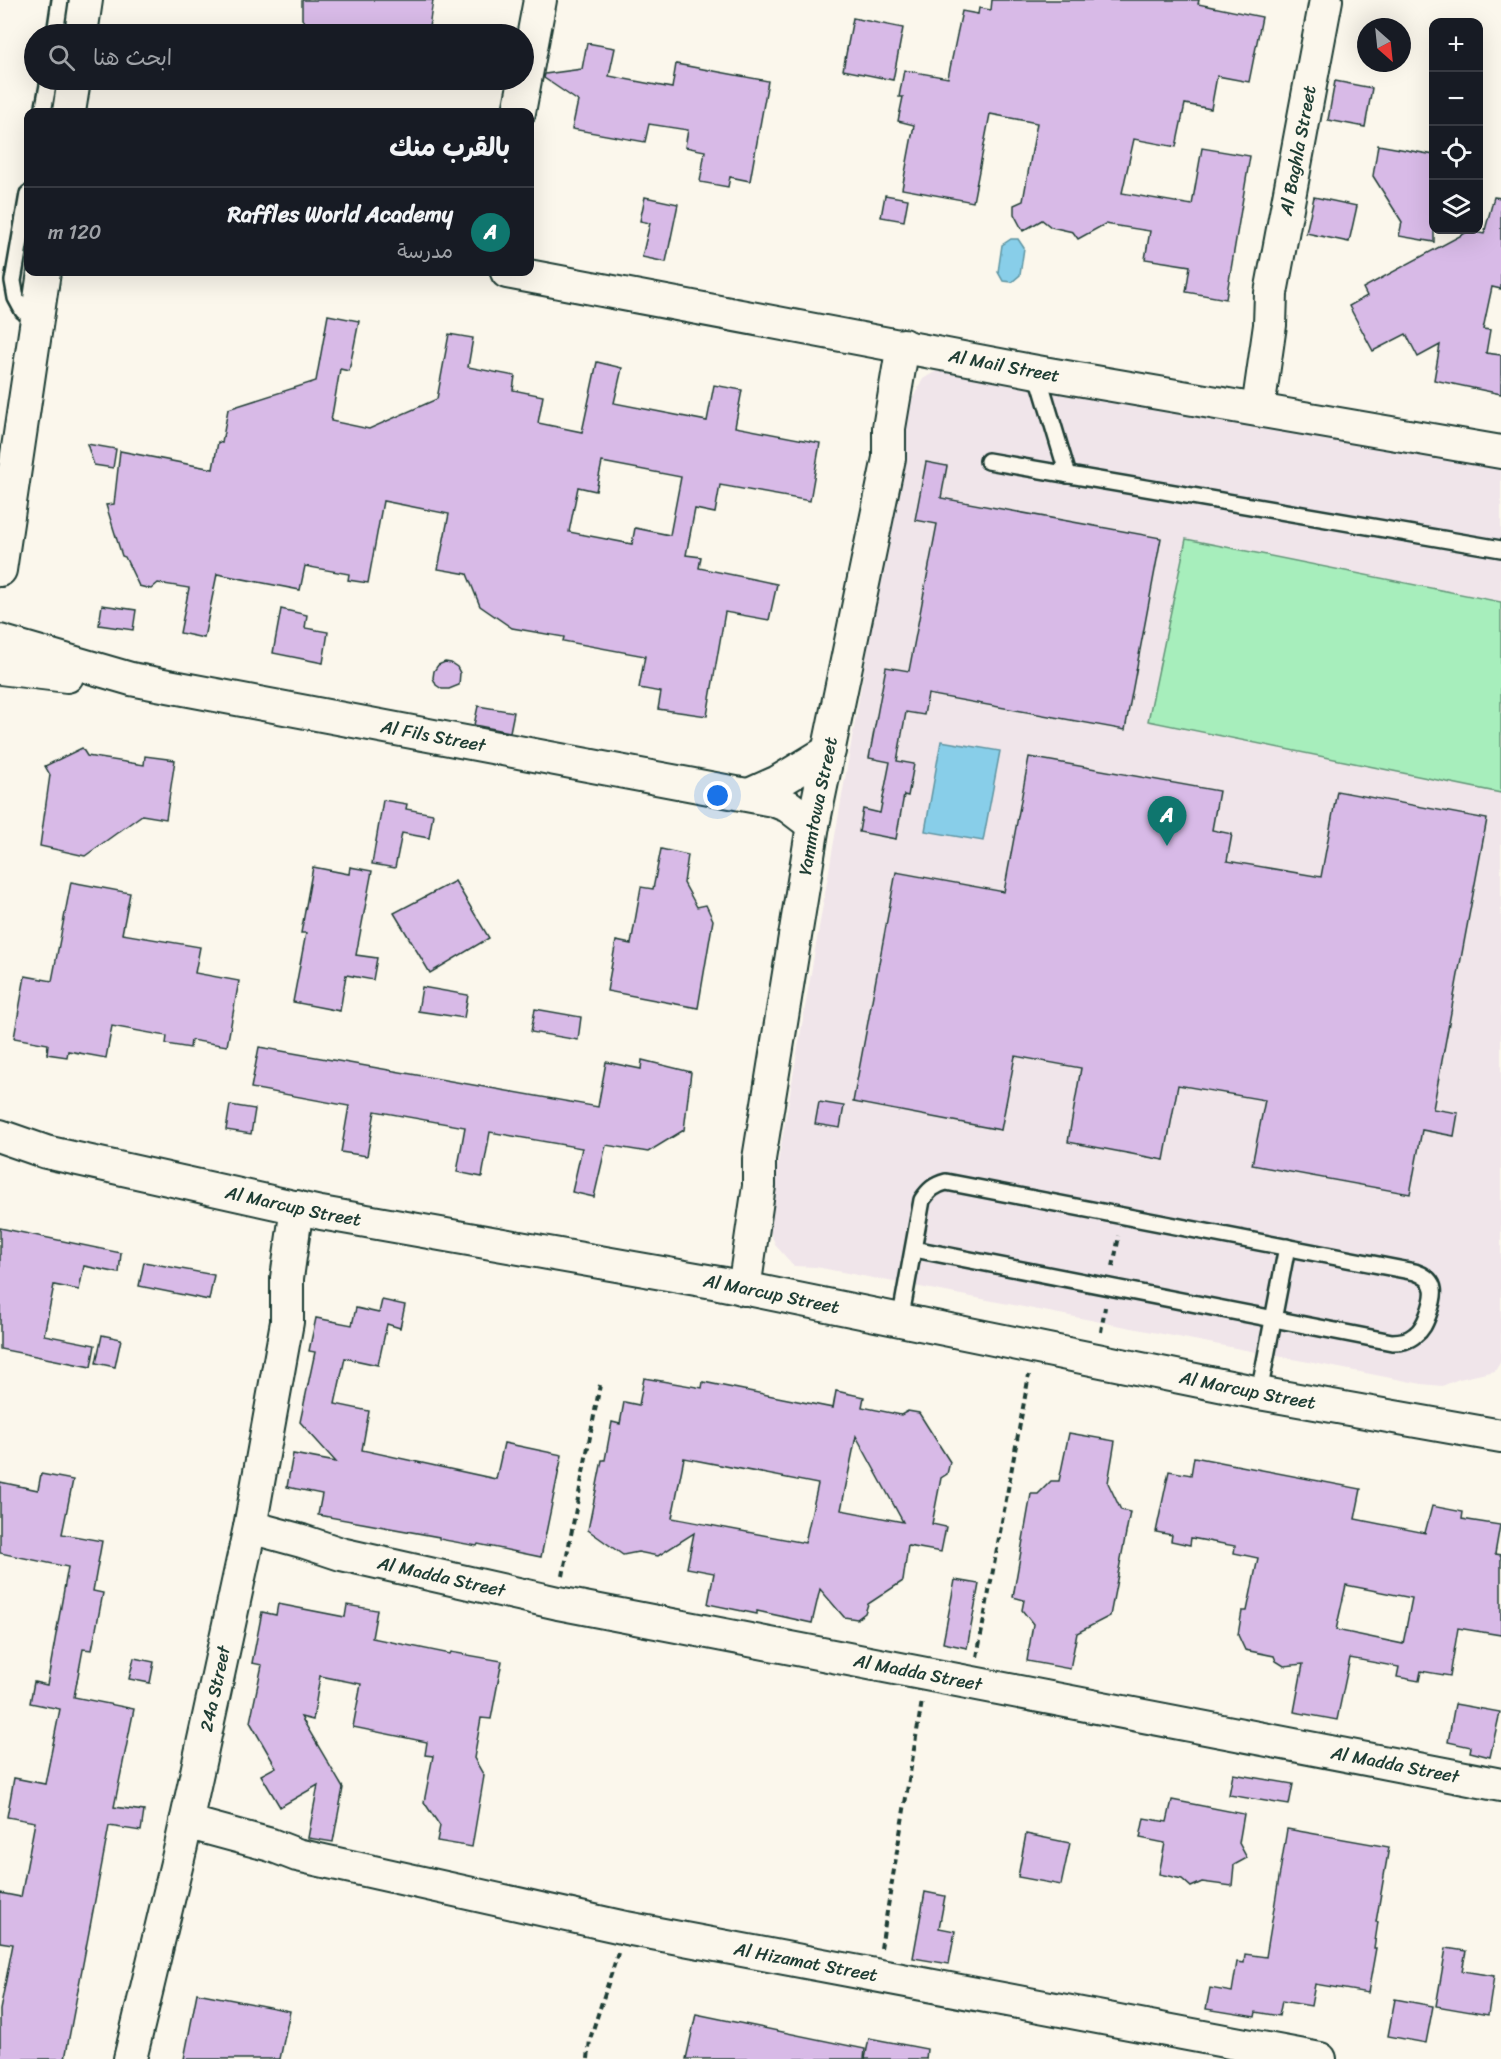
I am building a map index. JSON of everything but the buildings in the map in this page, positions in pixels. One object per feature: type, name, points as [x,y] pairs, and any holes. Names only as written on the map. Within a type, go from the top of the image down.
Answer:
[{"type":"street","points":[[82,24],[86,0]]},
{"type":"street","points":[[534,32],[540,0]]},
{"type":"street","name":"Al Baghla Street","points":[[1247,407],[1270,325],[1270,298],[1326,0]]},
{"type":"street","points":[[70,108],[72,90]]},
{"type":"street","points":[[520,108],[523,90]]},
{"type":"street","points":[[0,570],[43,276]]},
{"type":"street","name":"Al Mail Street","points":[[529,276],[1038,372],[1501,452]]},
{"type":"street","name":"Yammtowa Street","points":[[732,1286],[742,1201],[759,1159],[813,825],[890,455],[899,432],[914,347]]},
{"type":"street","name":"Al Fils Street","points":[[0,641],[118,676],[749,795],[781,803],[813,825]]},
{"type":"street","name":"Al Fils Street","points":[[0,668],[78,677],[118,676]]},
{"type":"street","points":[[749,795],[778,782],[829,752]]},
{"type":"street","name":"Al Marcup Street","points":[[0,1136],[41,1151],[309,1210],[732,1286],[1260,1393],[1501,1436]]},
{"type":"street","name":"Al Marcup Street","points":[[0,1152],[41,1151]]},
{"type":"street","name":"24a Street","points":[[130,2059],[184,1834],[248,1537],[287,1318],[287,1278],[309,1210]]},
{"type":"street","name":"Al Madda Street","points":[[248,1537],[297,1554],[337,1553],[558,1603],[1501,1785]]},
{"type":"street","name":"Al Hizamat Street","points":[[184,1834],[254,1855],[295,1854],[626,1928],[1264,2054],[1320,2059]]},
{"type":"lane","points":[[56,24],[60,0]]},
{"type":"lane","points":[[44,108],[46,90]]},
{"type":"lane","points":[[24,217],[13,281],[16,298],[23,311],[36,318]]},
{"type":"lane","points":[[1038,372],[1068,475]]},
{"type":"lane","points":[[988,461],[1501,549]]},
{"type":"lane","points":[[900,1321],[922,1200],[936,1185],[946,1182],[1422,1274],[1432,1284],[1434,1298],[1420,1331],[1408,1340],[1392,1342],[1274,1317],[914,1249]]},
{"type":"lane","points":[[1260,1393],[1287,1247]]},
{"type":"path","points":[[973,1683],[1034,1348]]},
{"type":"path","points":[[558,1603],[600,1385]]},
{"type":"path","points":[[877,1976],[927,1674]]},
{"type":"path","points":[[588,2059],[590,2038],[626,1928]]},
{"type":"shaded area","points":[[954,365],[1501,467],[1501,1361],[1495,1371],[1459,1379],[1442,1386],[1422,1384],[816,1267],[794,1266],[776,1246],[767,1225],[911,401],[923,379],[936,371]]},
{"type":"green space","points":[[1186,539],[1501,602],[1501,793],[1148,721]]},
{"type":"water","points":[[1011,239],[1018,239],[1024,248],[1020,275],[1012,282],[1003,281],[998,272],[1002,245]]},
{"type":"water","points":[[941,741],[1000,751],[983,841],[925,831]]},
{"type":"place","name":"Raffles World Academy","points":[[1167,846]]}]
